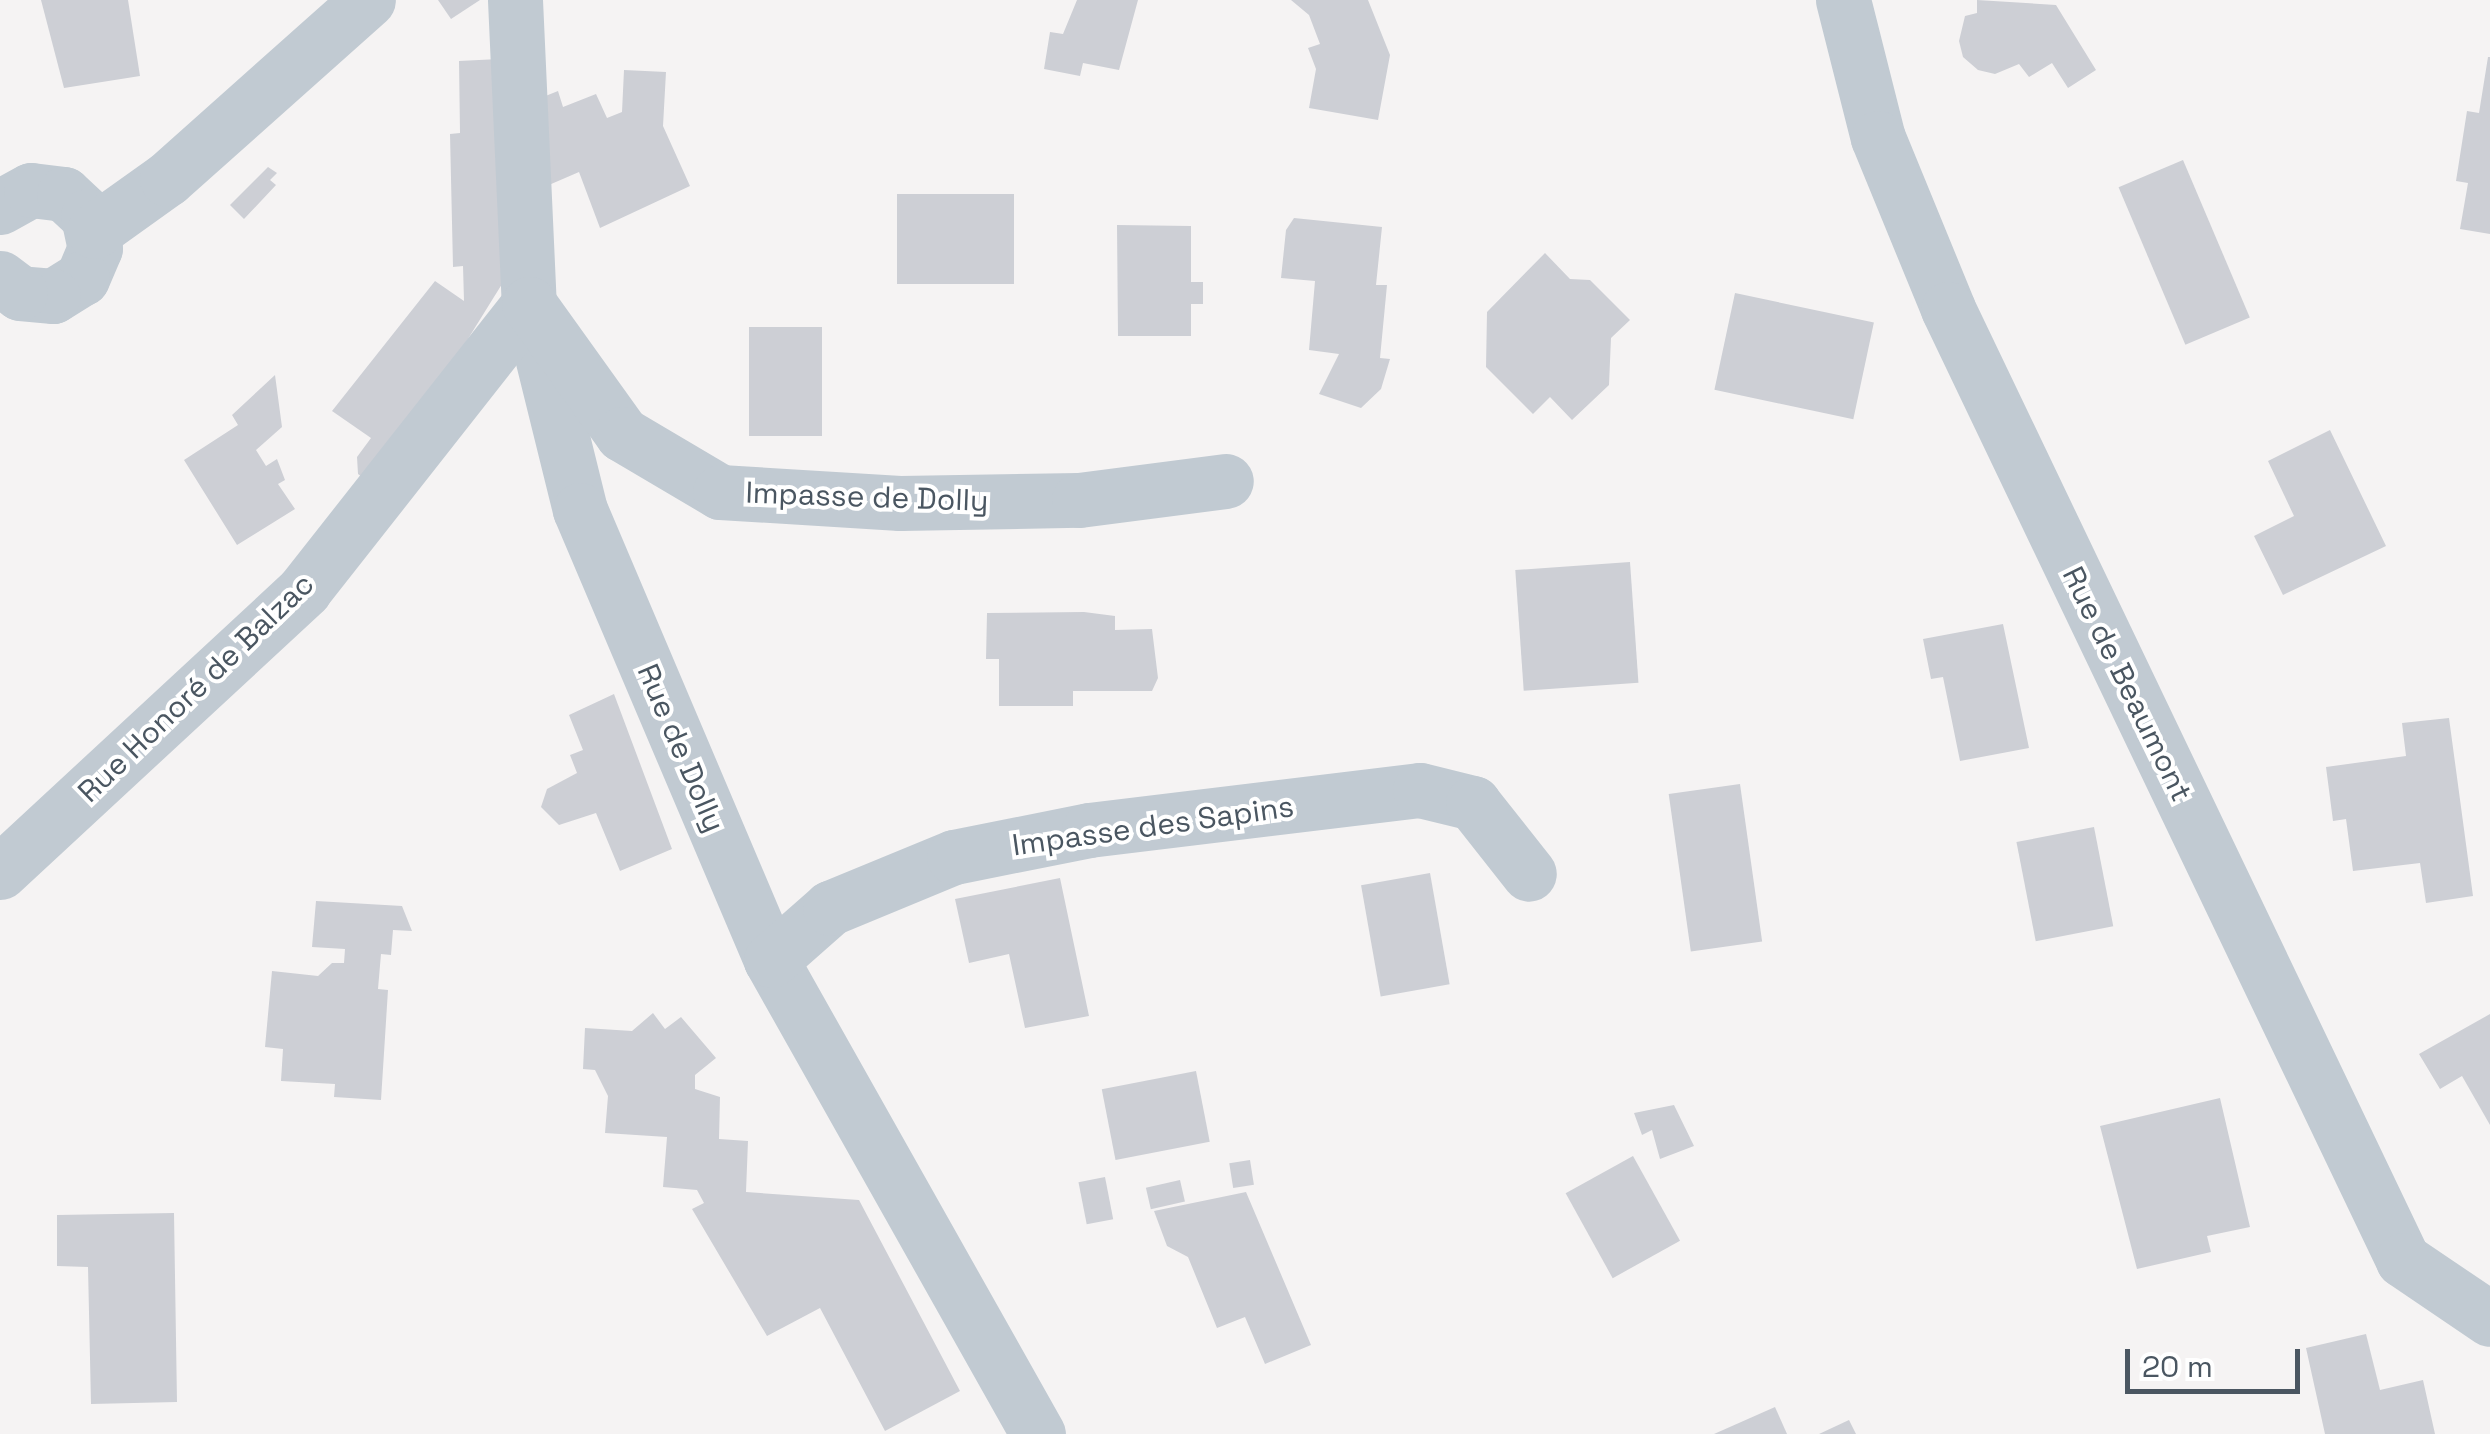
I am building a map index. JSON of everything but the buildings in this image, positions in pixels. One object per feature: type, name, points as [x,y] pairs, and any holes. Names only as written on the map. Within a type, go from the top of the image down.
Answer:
[{"type":"street","points":[[94,231],[167,179],[368,0]]},
{"type":"street","name":"Rue de Dolly","points":[[515,0],[528,304],[580,510],[771,960],[1038,1434]]},
{"type":"street","name":"Rue de Beaumont","points":[[1843,0],[1878,138],[1948,310],[2403,1260],[2490,1319]]},
{"type":"street","points":[[0,278],[37,298],[69,289],[91,264],[94,231],[78,202],[64,194],[5,184]]},
{"type":"street","name":"Impasse de Dolly","points":[[528,304],[622,434],[720,492],[900,502],[1079,500],[1226,481]]},
{"type":"street","name":"Rue Honoré de Balzac","points":[[0,872],[304,590],[528,304]]},
{"type":"street","name":"Impasse des Sapins","points":[[771,960],[830,908],[954,857],[1089,830],[1420,790],[1473,802],[1529,874]]}]
